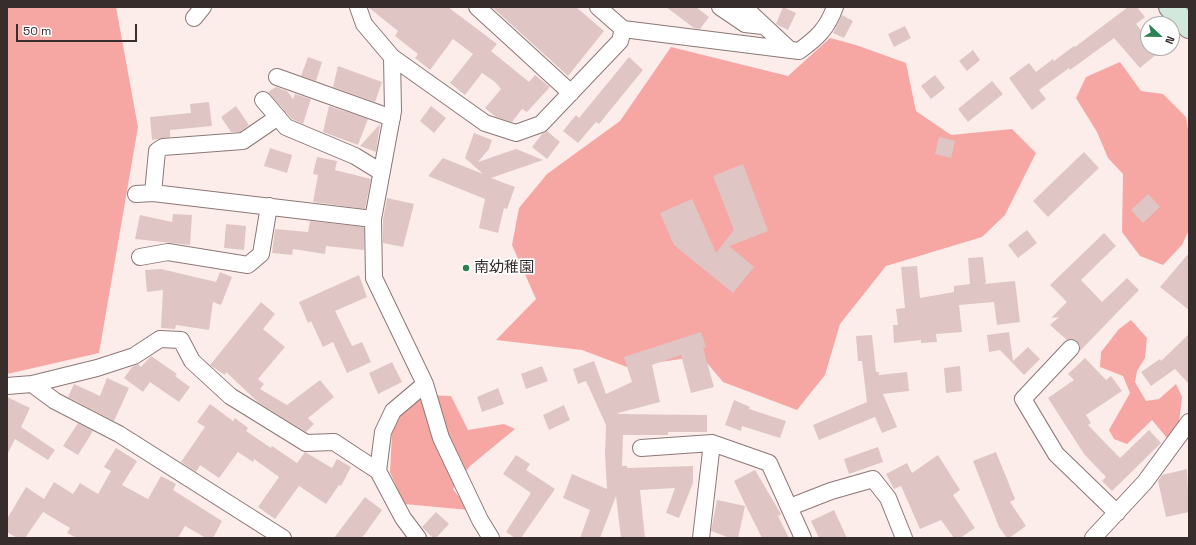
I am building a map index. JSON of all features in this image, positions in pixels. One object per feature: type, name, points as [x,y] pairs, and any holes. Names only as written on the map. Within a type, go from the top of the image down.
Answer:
[{"type":"street","points":[[358,7],[364,24],[392,57],[484,123],[516,133],[541,124],[620,41],[623,29]]},
{"type":"street","points":[[477,7],[571,93]]},
{"type":"street","points":[[598,7],[623,29],[799,51],[818,37],[830,20],[835,7]]},
{"type":"street","points":[[720,7],[745,24],[763,26]]},
{"type":"street","points":[[744,7],[789,49]]},
{"type":"street","points":[[1170,7],[1189,27]]},
{"type":"street","points":[[392,57],[393,111],[373,219],[374,278],[425,384],[441,438],[480,520],[491,538]]},
{"type":"street","points":[[277,77],[392,118]]},
{"type":"street","points":[[263,100],[286,126],[355,156],[382,172]]},
{"type":"street","points":[[153,193],[157,151],[163,146],[243,141],[278,117]]},
{"type":"street","points":[[136,194],[153,193],[373,219]]},
{"type":"street","points":[[140,257],[168,252],[248,265],[261,254],[268,206]]},
{"type":"street","points":[[7,386],[32,384],[97,368],[134,356],[160,339],[181,340],[192,361],[230,396],[306,443],[334,442],[378,471],[403,518],[418,538]]},
{"type":"street","points":[[1071,348],[1023,399],[1056,454],[1117,513]]},
{"type":"street","points":[[32,384],[55,401],[119,434],[283,538]]},
{"type":"street","points":[[378,471],[383,432],[393,411],[425,384]]},
{"type":"street","points":[[1094,538],[1145,482],[1189,422]]},
{"type":"street","points":[[641,448],[712,443],[769,463],[803,538]]},
{"type":"street","points":[[701,538],[712,443]]},
{"type":"street","points":[[790,507],[830,491],[873,479],[888,498],[904,538]]},
{"type":"shaded area","points":[[7,7],[116,7],[138,127],[99,353],[7,374]]},
{"type":"shaded area","points":[[830,38],[856,45],[906,63],[916,111],[951,135],[1012,129],[1036,153],[1005,215],[982,237],[886,266],[840,324],[825,375],[797,410],[723,382],[701,356],[627,367],[582,350],[496,340],[536,299],[512,245],[519,208],[547,174],[620,121],[671,47],[788,76]]},
{"type":"shaded area","points":[[1120,62],[1141,91],[1163,94],[1186,117],[1189,136],[1189,230],[1182,245],[1163,265],[1140,256],[1122,232],[1123,174],[1108,158],[1097,132],[1076,98],[1086,77]]},
{"type":"shaded area","points":[[1131,320],[1147,338],[1145,358],[1137,371],[1135,382],[1146,401],[1159,399],[1176,384],[1182,397],[1179,423],[1167,438],[1152,420],[1127,444],[1114,439],[1109,430],[1130,393],[1123,376],[1100,367],[1101,352],[1119,329]]},
{"type":"shaded area","points":[[424,395],[451,396],[468,430],[504,424],[515,429],[470,466],[453,489],[469,510],[404,504],[390,472],[393,416]]},
{"type":"building","points":[[368,7],[448,7],[497,44],[491,51],[529,82],[535,75],[550,87],[527,112],[522,109],[512,122],[496,117],[485,108],[501,89],[495,82],[482,73],[465,95],[450,83],[473,54],[453,39],[430,70],[415,58],[418,54],[395,36],[398,31]]},
{"type":"building","points":[[492,7],[576,7],[604,31],[568,76]]},
{"type":"building","points":[[666,7],[696,7],[709,17],[700,29],[694,28]]},
{"type":"building","points":[[783,7],[796,13],[788,30],[776,24]]},
{"type":"building","points":[[1128,7],[1137,7],[1144,16],[1140,16],[1140,21],[1136,24],[1140,29],[1140,56],[1154,56],[1140,68],[1114,38],[1070,70],[1069,68],[1039,90],[1046,99],[1032,110],[1009,78],[1029,63],[1036,72],[1053,59],[1054,61],[1074,46],[1075,47]]},
{"type":"building","points":[[842,15],[853,21],[844,38],[833,33]]},
{"type":"building","points":[[905,26],[911,38],[894,47],[888,34]]},
{"type":"building","points":[[973,50],[980,60],[967,71],[959,61]]},
{"type":"building","points":[[308,57],[322,62],[316,81],[301,76]]},
{"type":"building","points":[[629,57],[643,70],[599,124],[596,122],[578,143],[563,131],[576,115],[579,118]]},
{"type":"building","points":[[338,66],[382,82],[375,102],[333,87]]},
{"type":"building","points":[[935,75],[945,88],[931,99],[921,86]]},
{"type":"building","points":[[992,81],[1003,94],[968,122],[958,109]]},
{"type":"building","points":[[276,87],[287,91],[293,99],[295,94],[311,99],[303,124],[292,119],[268,92]]},
{"type":"building","points":[[209,102],[212,126],[170,130],[170,137],[152,140],[150,117],[191,113],[190,104]]},
{"type":"building","points":[[236,106],[249,125],[240,132],[231,132],[221,117]]},
{"type":"building","points":[[329,106],[368,119],[358,145],[323,132]]},
{"type":"building","points":[[431,106],[446,118],[434,133],[420,121]]},
{"type":"building","points":[[380,124],[376,152],[360,146]]},
{"type":"building","points":[[547,131],[560,142],[547,159],[532,147],[542,134]]},
{"type":"building","points":[[474,133],[492,140],[489,149],[478,162],[516,149],[543,160],[491,178],[515,187],[507,209],[504,208],[498,233],[479,228],[485,199],[428,176],[443,158],[483,174],[465,158]]},
{"type":"building","points":[[939,137],[955,141],[951,158],[935,154]]},
{"type":"building","points":[[270,148],[292,155],[287,173],[264,166]]},
{"type":"building","points":[[1084,152],[1099,168],[1048,217],[1033,201]]},
{"type":"building","points":[[317,157],[337,161],[335,170],[371,179],[365,209],[313,202],[318,175],[313,174]]},
{"type":"building","points":[[743,164],[768,231],[729,246],[754,267],[733,293],[674,245],[660,213],[692,199],[716,253],[734,230],[713,176]]},
{"type":"building","points":[[1148,194],[1160,207],[1143,223],[1131,210]]},
{"type":"building","points":[[387,198],[414,204],[403,247],[383,243],[383,220]]},
{"type":"building","points":[[173,214],[192,215],[190,245],[135,239],[140,215],[172,222]]},
{"type":"building","points":[[310,221],[364,227],[364,250],[326,246],[325,254],[293,249],[292,255],[272,253],[275,229],[308,232]]},
{"type":"building","points":[[226,224],[246,226],[244,250],[224,248]]},
{"type":"building","points":[[1027,230],[1037,243],[1018,258],[1008,245]]},
{"type":"building","points":[[1104,233],[1116,246],[1081,280],[1102,302],[1127,278],[1139,290],[1079,352],[1080,346],[1077,341],[1073,339],[1067,340],[1050,325],[1059,317],[1051,318],[1067,302],[1050,285]]},
{"type":"building","points":[[1189,253],[1189,310],[1160,287]]},
{"type":"building","points":[[983,257],[986,283],[983,284],[1015,281],[1020,322],[997,325],[994,302],[959,305],[962,332],[936,334],[937,342],[921,343],[921,340],[894,343],[893,325],[898,325],[896,309],[905,308],[901,267],[917,266],[920,298],[954,292],[954,286],[970,284],[968,258]]},
{"type":"building","points":[[161,269],[216,282],[220,272],[232,277],[221,305],[213,302],[209,330],[176,325],[175,329],[161,328],[163,290],[147,292],[145,270]]},
{"type":"building","points":[[359,275],[367,297],[335,311],[352,346],[362,342],[371,362],[347,373],[333,342],[323,347],[311,321],[308,323],[299,302]]},
{"type":"building","points":[[261,302],[275,314],[263,329],[285,347],[258,379],[264,384],[260,389],[287,405],[320,380],[334,397],[308,418],[314,424],[306,432],[259,403],[226,372],[225,375],[210,365]]},
{"type":"building","points":[[701,332],[706,347],[703,348],[714,387],[691,393],[681,355],[652,365],[660,402],[618,413],[707,415],[707,432],[668,432],[668,435],[623,435],[622,466],[627,466],[627,468],[693,466],[693,483],[679,518],[666,513],[675,488],[640,490],[645,538],[621,538],[616,496],[600,538],[580,538],[590,510],[563,498],[572,474],[607,489],[605,455],[606,425],[586,381],[578,384],[573,369],[594,361],[606,394],[632,382],[624,357]]},
{"type":"building","points":[[1009,332],[1013,361],[1028,347],[1040,359],[1024,375],[1000,350],[989,352],[987,335]]},
{"type":"building","points":[[1189,334],[1189,384],[1175,369],[1151,386],[1141,372],[1160,359],[1161,361]]},
{"type":"building","points":[[872,335],[876,372],[879,372],[879,375],[907,372],[909,391],[883,394],[897,427],[882,433],[875,417],[819,440],[813,425],[867,402],[862,361],[858,361],[856,336]]},
{"type":"building","points":[[151,356],[177,374],[175,376],[190,387],[179,402],[150,382],[143,392],[124,378],[132,367],[138,364],[141,367]]},
{"type":"building","points":[[1085,358],[1106,380],[1111,376],[1122,391],[1086,415],[1091,423],[1088,425],[1120,458],[1149,430],[1161,443],[1112,491],[1102,481],[1106,477],[1084,454],[1048,398],[1074,380],[1068,374]]},
{"type":"building","points":[[392,362],[402,382],[378,394],[369,373]]},
{"type":"building","points":[[542,366],[548,381],[526,389],[521,374]]},
{"type":"building","points":[[960,366],[962,391],[946,393],[944,368]]},
{"type":"building","points":[[107,378],[129,388],[114,421],[68,397],[74,384],[100,396]]},
{"type":"building","points":[[498,388],[504,404],[482,412],[477,397]]},
{"type":"building","points":[[7,397],[30,408],[21,427],[55,450],[48,460],[15,439],[7,455]]},
{"type":"building","points":[[734,400],[750,407],[749,409],[786,421],[780,438],[742,426],[741,431],[725,425]]},
{"type":"building","points":[[210,404],[233,421],[235,418],[248,428],[246,431],[297,463],[305,452],[332,468],[337,459],[351,467],[341,486],[339,485],[326,504],[299,486],[275,519],[258,507],[279,477],[254,459],[253,462],[238,452],[219,478],[200,465],[196,472],[181,462],[205,427],[197,422]]},
{"type":"building","points":[[564,405],[570,420],[549,430],[543,415]]},
{"type":"building","points":[[78,423],[93,431],[78,455],[63,446]]},
{"type":"building","points":[[878,447],[883,462],[849,474],[844,459]]},
{"type":"building","points":[[116,448],[137,461],[122,485],[148,499],[161,476],[176,484],[173,490],[222,521],[213,538],[206,538],[185,526],[178,538],[77,538],[67,533],[70,528],[43,512],[25,538],[17,538],[7,532],[7,519],[26,487],[44,499],[54,482],[73,494],[80,483],[98,494],[111,471],[104,467]]},
{"type":"building","points":[[996,452],[1015,499],[1010,502],[1026,526],[1009,538],[1007,538],[999,527],[973,461]]},
{"type":"building","points":[[516,455],[530,464],[526,470],[555,489],[521,538],[515,538],[506,532],[531,493],[503,474]]},
{"type":"building","points":[[938,455],[960,490],[953,495],[975,528],[960,538],[954,538],[941,520],[920,529],[901,486],[894,489],[886,474],[907,463],[912,473]]},
{"type":"building","points":[[1187,469],[1189,512],[1166,517],[1158,481],[1162,475]]},
{"type":"building","points":[[755,470],[781,514],[778,516],[789,538],[762,538],[746,506],[734,481]]},
{"type":"building","points":[[365,497],[382,510],[365,534],[361,538],[334,538]]},
{"type":"building","points":[[717,500],[745,506],[738,538],[730,538],[711,531]]},
{"type":"building","points":[[834,510],[847,538],[819,538],[811,521]]},
{"type":"building","points":[[436,512],[449,524],[436,538],[433,538],[422,527]]},
{"type":"place","name":"南幼稚園","points":[[466,268]]}]
